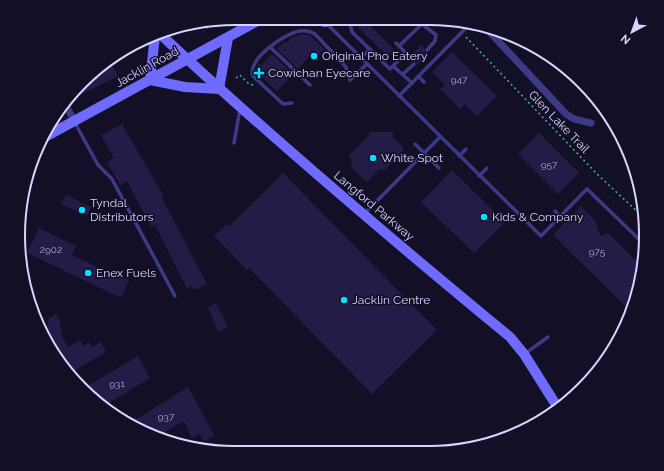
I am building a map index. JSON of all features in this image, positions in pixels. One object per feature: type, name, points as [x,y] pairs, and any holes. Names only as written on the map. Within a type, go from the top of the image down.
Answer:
[{"type":"main road","name":"Jacklin Road","points":[[51,134],[251,25]]},
{"type":"main road","name":"Langford Parkway","points":[[164,38],[240,108],[363,215],[510,337],[524,354],[555,404]]},
{"type":"main road","points":[[154,41],[150,80],[185,87],[219,89],[228,38]]},
{"type":"street","points":[[492,35],[566,114],[574,119],[591,123]]},
{"type":"street","points":[[67,108],[75,122]]},
{"type":"lane","points":[[328,25],[541,236],[588,189],[639,239]]},
{"type":"lane","points":[[350,25],[352,32],[390,69],[406,53],[398,44],[420,25]]},
{"type":"lane","points":[[423,25],[436,35],[435,41],[427,50]]},
{"type":"lane","points":[[399,96],[466,28]]},
{"type":"lane","points":[[292,103],[283,104],[253,76],[251,70],[252,65],[270,47],[290,34],[309,30],[315,34],[346,67],[350,80],[367,64]]},
{"type":"lane","points":[[270,47],[310,85]]},
{"type":"lane","points":[[361,58],[370,49]]},
{"type":"lane","points":[[403,74],[414,64]]},
{"type":"lane","points":[[393,66],[412,83]]},
{"type":"lane","points":[[418,77],[424,82]]},
{"type":"lane","points":[[234,143],[240,108]]},
{"type":"lane","points":[[75,122],[98,165],[112,179],[175,296]]},
{"type":"lane","points":[[363,215],[440,137]]},
{"type":"lane","points":[[415,144],[439,168]]},
{"type":"lane","points":[[459,156],[466,149]]},
{"type":"lane","points":[[479,176],[488,168]]},
{"type":"lane","points":[[555,211],[560,216]]},
{"type":"lane","points":[[524,354],[548,337]]},
{"type":"path","name":"Glen Lake Trail","points":[[466,38],[597,174],[638,212]]},
{"type":"building","points":[[360,25],[369,25],[394,49],[387,56],[358,27]]},
{"type":"building","points":[[302,34],[310,35],[324,49],[315,59],[311,55],[298,69],[277,49],[284,41],[286,43],[293,37]]},
{"type":"building","points":[[421,45],[425,52],[429,53],[417,65],[416,62],[412,62],[408,58]]},
{"type":"building","points":[[452,52],[497,96],[477,116],[465,104],[460,109],[440,89],[445,85],[432,72]]},
{"type":"building","points":[[272,54],[293,74],[277,91],[256,72],[258,65],[260,63],[261,65]]},
{"type":"building","points":[[112,65],[118,76],[77,97]]},
{"type":"building","points":[[122,124],[164,197],[162,198],[207,284],[194,290],[192,286],[187,289],[155,225],[151,227],[127,181],[120,185],[107,162],[114,158],[101,135]]},
{"type":"building","name":"White Spot","points":[[370,132],[393,132],[393,137],[403,147],[403,151],[385,170],[379,169],[367,182],[350,166],[353,163],[349,156],[370,134]]},
{"type":"building","points":[[539,133],[579,173],[558,194],[518,154]]},
{"type":"building","points":[[452,170],[505,222],[474,253],[421,202]]},
{"type":"building","name":"Jacklin Centre","points":[[283,173],[437,330],[372,394],[249,268],[247,270],[214,236],[227,224],[229,226]]},
{"type":"building","name":"Tyndal Distributors","points":[[66,195],[91,207],[87,216],[61,204]]},
{"type":"building","points":[[581,206],[596,222],[600,236],[608,233],[637,262],[632,290],[626,307],[553,235]]},
{"type":"building","points":[[39,228],[76,246],[72,255],[120,278],[121,276],[129,280],[121,298],[27,253]]},
{"type":"building","points":[[216,303],[228,327],[218,332],[208,307]]},
{"type":"building","points":[[56,314],[62,324],[59,325],[63,331],[60,333],[68,347],[80,340],[84,346],[90,342],[92,347],[101,342],[106,352],[74,371],[53,341],[46,326],[49,324],[47,320]]},
{"type":"building","points":[[138,356],[150,378],[108,404],[88,385]]},
{"type":"building","points":[[188,387],[215,436],[204,441],[200,434],[192,438],[184,421],[164,433],[134,420]]},
{"type":"place","name":"Original Pho Eatery","points":[[314,56]]},
{"type":"place","name":"Cowichan Eyecare","points":[[259,73]]},
{"type":"place","name":"White Spot","points":[[373,158]]},
{"type":"place","name":"Tyndal Distributors","points":[[82,210]]},
{"type":"place","name":"Kids & Company","points":[[484,217]]},
{"type":"place","name":"Enex Fuels","points":[[88,273]]},
{"type":"place","name":"Jacklin Centre","points":[[344,300]]}]
